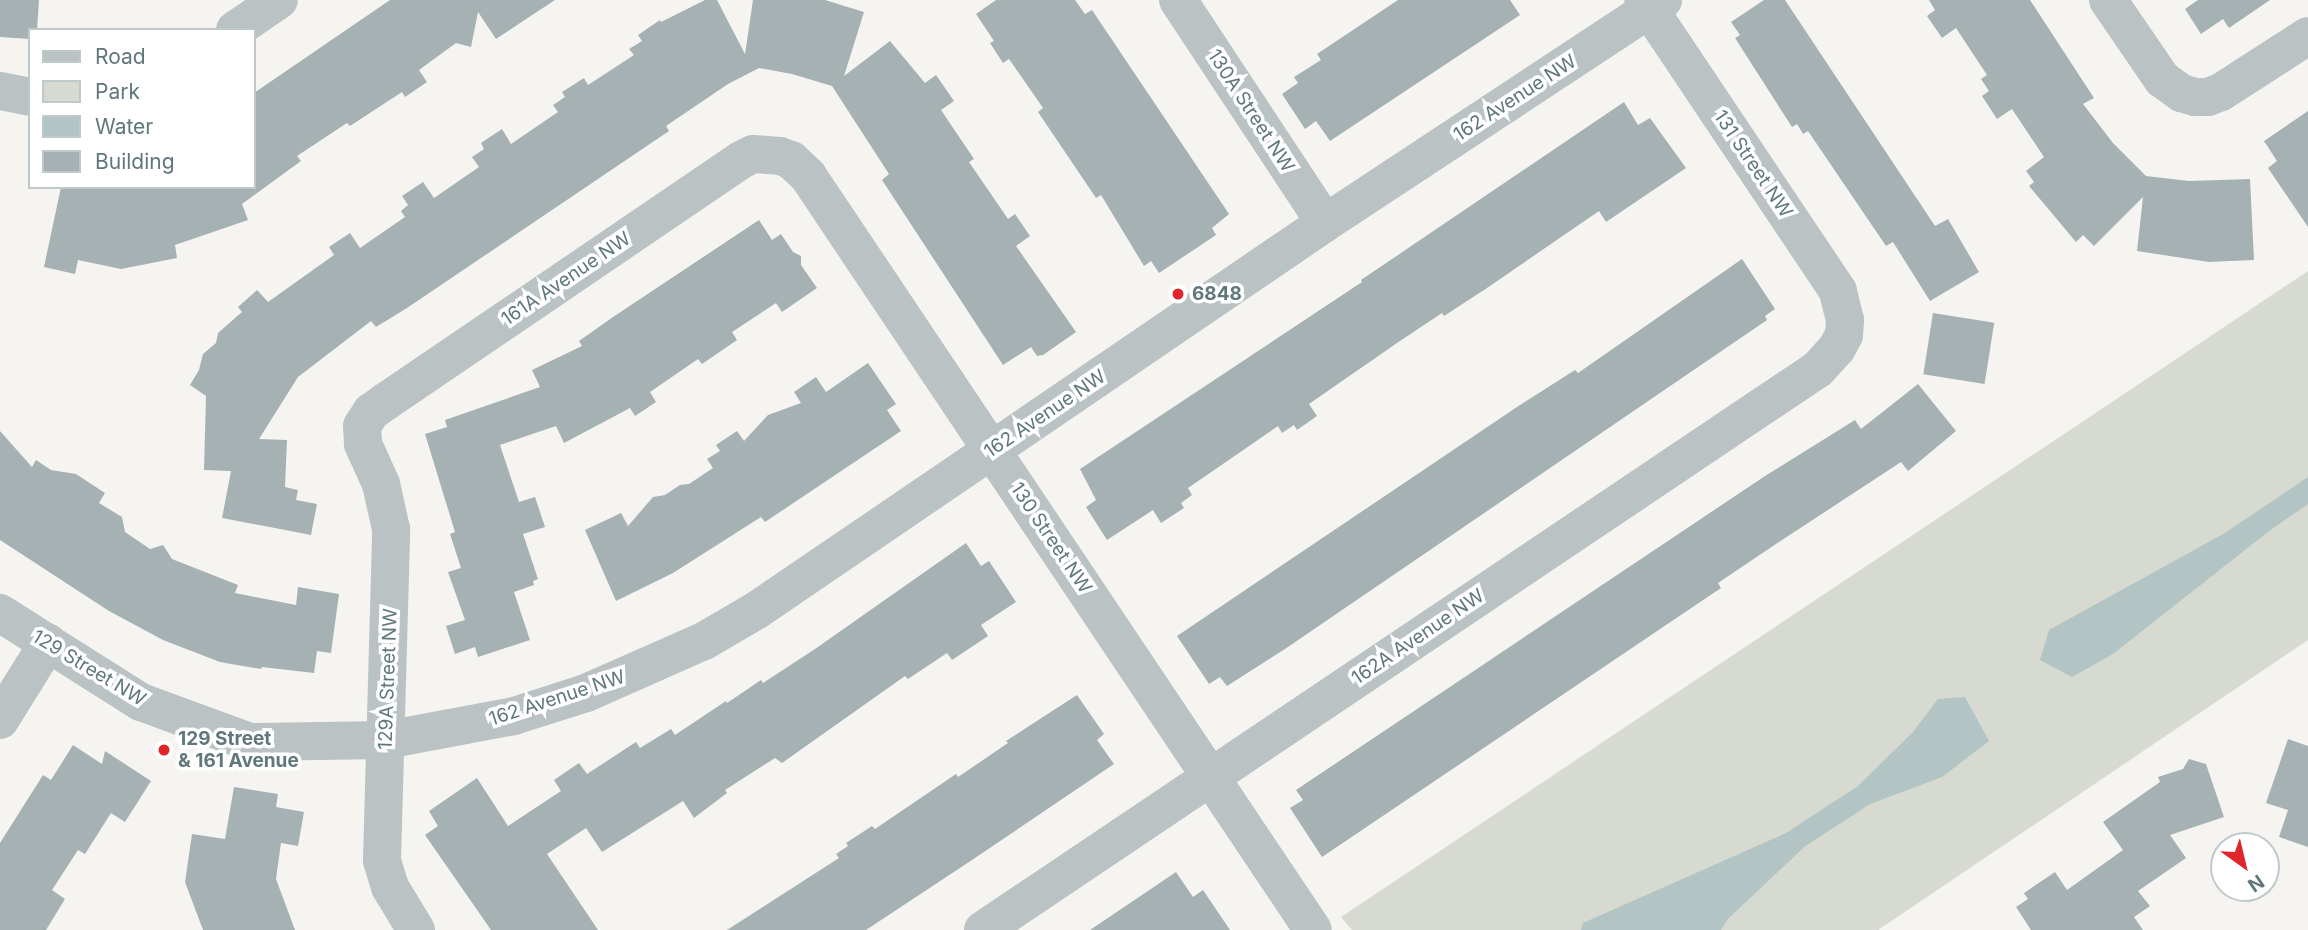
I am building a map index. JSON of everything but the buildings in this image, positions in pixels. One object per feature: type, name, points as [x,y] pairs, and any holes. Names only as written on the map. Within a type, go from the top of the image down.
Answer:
[{"type":"street","points":[[238,28],[279,0]]},
{"type":"street","name":"130A Street NW","points":[[1178,0],[1325,223]]},
{"type":"street","points":[[2108,0],[2162,79],[2181,93],[2195,97],[2208,97],[2221,92],[2308,36]]},
{"type":"street","name":"162 Avenue NW","points":[[386,740],[514,716],[586,693],[704,641],[768,603],[1652,3]]},
{"type":"street","name":"131 Street NW","points":[[1652,3],[1838,291],[1844,308],[1844,335]]},
{"type":"street","points":[[0,91],[28,97]]},
{"type":"street","name":"161A Avenue NW","points":[[362,426],[371,412],[385,402],[741,160],[753,154],[780,156]]},
{"type":"street","name":"130 Street NW","points":[[780,156],[791,160],[808,176],[1313,930]]},
{"type":"street","name":"162A Avenue NW","points":[[983,930],[1818,369],[1828,360],[1844,335]]},
{"type":"street","name":"129A Street NW","points":[[362,426],[363,444],[382,484],[391,529],[382,860],[390,887],[416,930]]},
{"type":"street","name":"129 Street NW","points":[[0,613],[141,702],[250,743],[386,740]]},
{"type":"street","points":[[0,720],[48,643]]},
{"type":"green space","points":[[2308,271],[2308,640],[1878,930],[1352,930],[1341,917]]},
{"type":"water","points":[[2308,477],[2308,504],[2269,531],[2113,654],[2072,677],[2040,660],[2049,630],[2225,533]]},
{"type":"water","points":[[1965,697],[1989,741],[1942,777],[1870,804],[1804,847],[1728,919],[1721,930],[1581,930],[1583,923],[1786,833],[1858,786],[1913,732],[1938,699]]},
{"type":"place","name":"6848","points":[[1178,294]]},
{"type":"place","name":"129 Street & 161 Avenue","points":[[164,750]]}]
